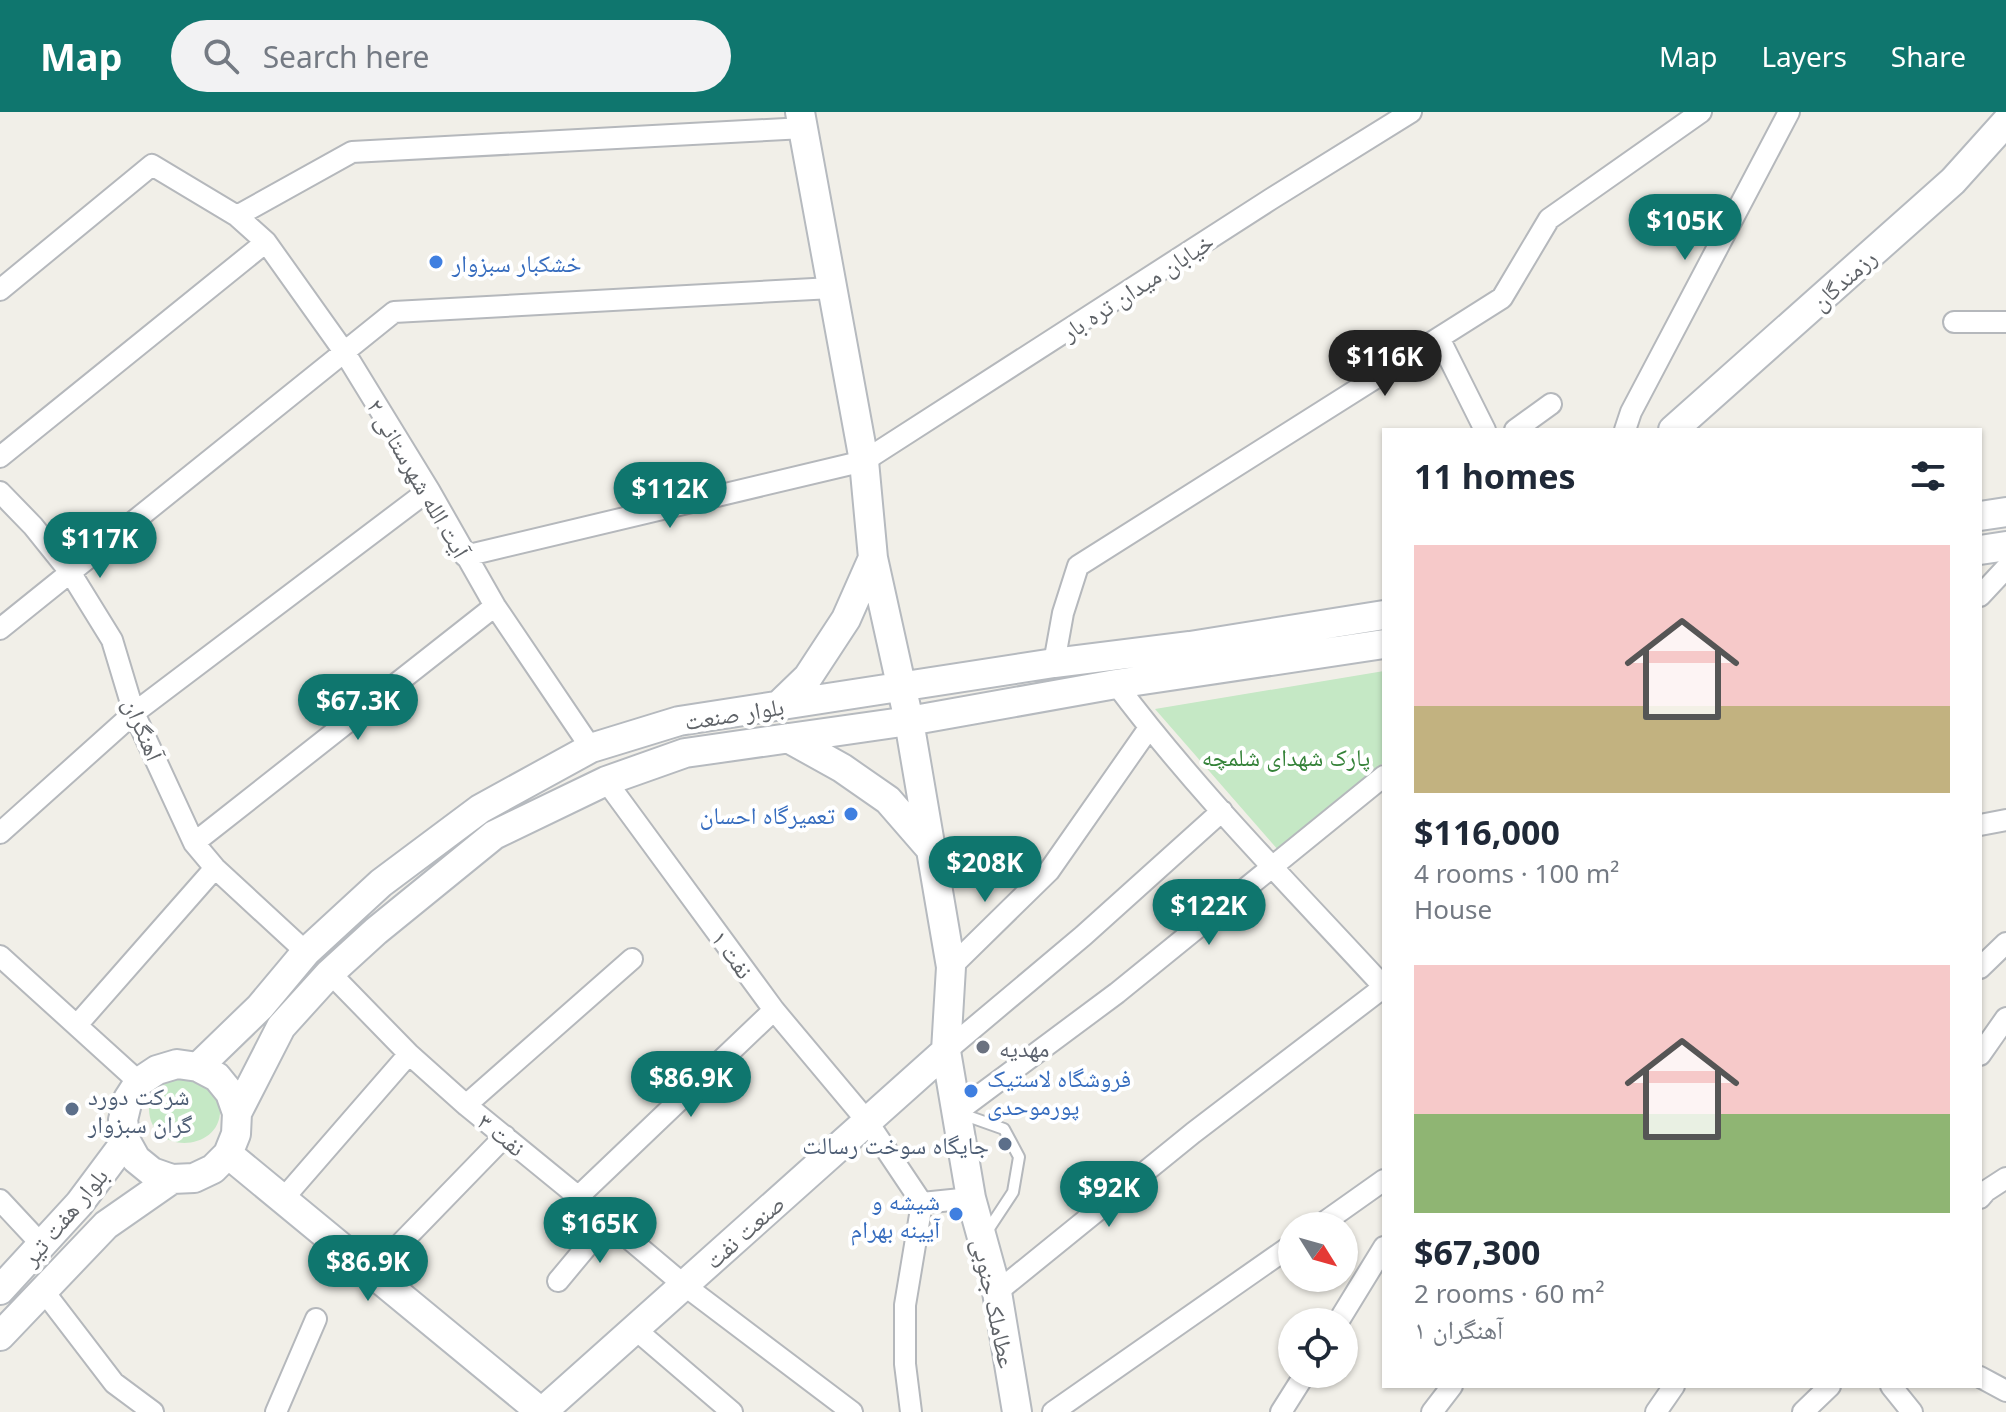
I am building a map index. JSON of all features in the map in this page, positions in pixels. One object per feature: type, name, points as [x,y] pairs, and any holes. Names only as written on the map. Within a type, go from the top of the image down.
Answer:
[{"type":"main road","name":"عطاملک جنوبی","points":[[802,120],[864,461],[873,558],[909,721],[951,967],[946,1051],[971,1198],[997,1292],[1017,1412]]},
{"type":"main road","name":"رزمندگان","points":[[1675,428],[1953,181],[2006,122]]},
{"type":"main road","points":[[1982,516],[2006,512]]},
{"type":"main road","points":[[1982,550],[2006,546]]},
{"type":"main road","points":[[779,705],[808,677],[846,619],[873,558]]},
{"type":"main road","name":"بلوار صنعت","points":[[237,1113],[281,1027],[330,973],[376,931],[494,835],[606,781],[685,753],[909,721],[1116,684],[1192,659],[1382,615]]},
{"type":"main road","name":"بلوار صنعت","points":[[198,1067],[260,1007],[306,952],[381,883],[480,809],[591,748],[679,721],[1054,663],[1192,659],[1382,644]]},
{"type":"main road","points":[[679,721],[685,753]]},
{"type":"main road","points":[[788,738],[842,768],[888,800],[929,847]]},
{"type":"main road","name":"صنعت نفت","points":[[542,1412],[946,1051]]},
{"type":"main road","points":[[177,1064],[198,1067],[217,1077],[230,1093],[237,1113],[236,1134],[228,1154],[213,1169],[194,1178],[172,1179],[152,1172],[136,1159],[126,1141],[123,1120],[128,1099],[139,1082],[157,1070],[177,1064]]},
{"type":"main road","name":"بلوار هفت تیر","points":[[0,1290],[79,1204],[126,1141]]},
{"type":"main road","points":[[228,1154],[542,1412]]},
{"type":"main road","name":"بلوار هفت تیر","points":[[0,1336],[106,1225],[172,1179]]},
{"type":"street","name":"خیابان میدان تره بار","points":[[465,556],[864,461],[1411,112]]},
{"type":"street","points":[[1054,663],[1063,613],[1078,566],[1502,298],[1549,219],[1701,112]]},
{"type":"street","points":[[1626,428],[1631,412],[1789,112]]},
{"type":"street","points":[[237,216],[352,152],[802,120]]},
{"type":"street","name":"آیت الله شهرستانی ۲","points":[[0,290],[152,165],[237,216],[266,242],[345,353],[495,606],[591,748]]},
{"type":"street","points":[[0,457],[266,242]]},
{"type":"street","points":[[0,629],[394,312],[832,288]]},
{"type":"street","points":[[1954,322],[2006,322]]},
{"type":"street","points":[[1439,338],[1484,428]]},
{"type":"street","points":[[1518,428],[1551,404]]},
{"type":"street","points":[[0,833],[134,713],[429,490]]},
{"type":"street","name":"آهنگران","points":[[0,492],[33,526],[70,572],[112,640],[134,713],[194,843],[215,868],[306,952]]},
{"type":"street","points":[[1982,594],[2006,568]]},
{"type":"street","points":[[194,843],[495,606]]},
{"type":"street","points":[[1116,684],[1149,728],[1222,811],[1382,985]]},
{"type":"street","points":[[951,967],[1049,871],[1149,728]]},
{"type":"street","points":[[957,1112],[1117,993],[1382,778]]},
{"type":"street","name":"نفت ۱","points":[[606,781],[774,1010],[867,1121],[922,1203]]},
{"type":"street","points":[[946,1051],[1083,936],[1222,811]]},
{"type":"street","points":[[1982,825],[2006,820]]},
{"type":"street","points":[[77,1025],[215,868]]},
{"type":"street","points":[[1982,966],[2006,943]]},
{"type":"street","points":[[0,956],[139,1082]]},
{"type":"street","points":[[466,1105],[632,959]]},
{"type":"street","name":"نفت ۳","points":[[330,973],[409,1054],[466,1105],[684,1285],[844,1409]]},
{"type":"street","points":[[997,1292],[1193,1133],[1382,989]]},
{"type":"street","points":[[579,1196],[774,1010]]},
{"type":"street","points":[[1982,1052],[2006,1018]]},
{"type":"street","points":[[283,1199],[409,1054]]},
{"type":"street","points":[[372,1273],[505,1136]]},
{"type":"street","points":[[1982,1191],[2006,1178]]},
{"type":"street","points":[[1339,1212],[1382,1181]]},
{"type":"street","points":[[911,1412],[905,1364],[905,1305],[922,1203],[971,1198]]},
{"type":"street","points":[[0,1200],[42,1245]]},
{"type":"street","points":[[558,1281],[608,1221]]},
{"type":"street","points":[[1347,1308],[1382,1250]]},
{"type":"street","points":[[1053,1412],[1278,1255]]},
{"type":"street","points":[[42,1289],[114,1383],[153,1412]]},
{"type":"street","points":[[276,1412],[316,1319]]},
{"type":"street","points":[[635,1329],[732,1412]]},
{"type":"street","points":[[1982,1378],[2006,1391]]},
{"type":"street","points":[[1281,1412],[1296,1388]]},
{"type":"street","points":[[1432,1412],[1450,1388]]},
{"type":"street","points":[[1656,1412],[1673,1388]]},
{"type":"street","points":[[1803,1412],[1828,1388]]},
{"type":"street","points":[[1893,1388],[1912,1412]]},
{"type":"lane","points":[[957,1112],[1004,1129],[1019,1157],[1013,1192],[982,1238]]},
{"type":"green space","name":"پارک شهدای شلمچه","points":[[1382,671],[1382,764],[1279,851],[1155,709]]},
{"type":"green space","points":[[185,1073],[215,1089],[220,1107],[218,1122],[211,1133],[200,1140],[186,1143],[161,1135],[153,1125],[149,1109],[155,1088]]},
{"type":"place","name":"خشکبار سبزوار","points":[[436,262]]},
{"type":"place","name":"تعمیرگاه احسان","points":[[851,814]]},
{"type":"place","name":"مهدیه","points":[[983,1047]]},
{"type":"place","name":"فروشگاه لاستیک پورموحدی","points":[[971,1091]]},
{"type":"place","name":"شرکت دورد گران سبزوار","points":[[72,1109]]},
{"type":"place","name":"جایگاه سوخت رسالت","points":[[1005,1144]]},
{"type":"place","name":"شیشه و آیینه بهرام","points":[[956,1214]]}]
